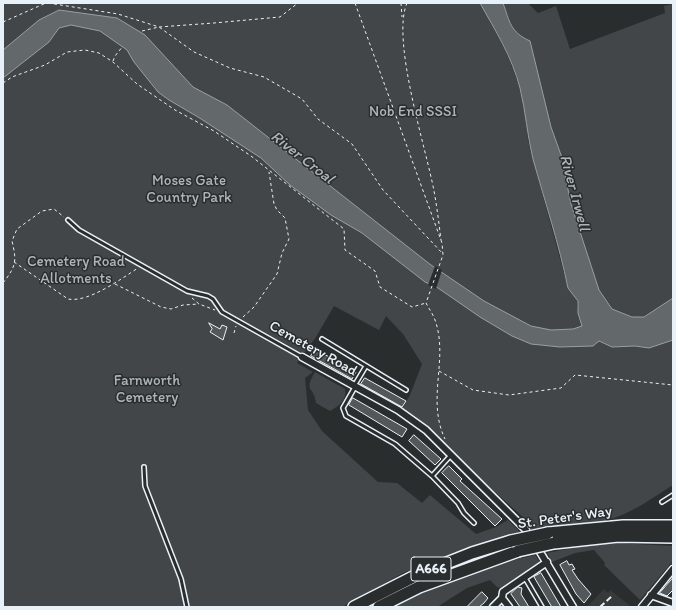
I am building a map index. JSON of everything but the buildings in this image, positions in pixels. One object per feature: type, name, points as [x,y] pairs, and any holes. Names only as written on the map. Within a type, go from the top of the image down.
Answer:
[{"type":"highway","name":"St. Peter's Way","points":[[354,607],[418,574],[472,553],[511,541],[548,533],[623,526],[673,526]]},
{"type":"highway","name":"St. Peter's Way","points":[[379,607],[419,587],[518,551],[554,543],[618,536],[673,537]]},
{"type":"street","name":"Cemetery Road","points":[[302,357],[398,410],[426,430],[526,530]]},
{"type":"street","points":[[540,552],[573,607]]},
{"type":"street","points":[[493,607],[502,598],[503,592],[547,562]]},
{"type":"street","points":[[642,607],[673,568]]},
{"type":"street","points":[[651,595],[672,602]]},
{"type":"street","points":[[502,598],[509,607]]},
{"type":"lane","name":"Cemetery Road","points":[[68,220],[79,230],[187,291],[208,296],[213,299],[222,312],[302,357]]},
{"type":"lane","points":[[322,339],[406,390]]},
{"type":"lane","points":[[366,366],[343,408],[346,416],[395,444],[432,476],[458,503],[464,513],[474,523]]},
{"type":"lane","points":[[432,476],[451,454]]},
{"type":"lane","points":[[144,467],[145,486],[181,579],[187,607]]},
{"type":"lane","points":[[662,502],[673,495]]},
{"type":"lane","points":[[525,578],[542,607]]},
{"type":"path","points":[[3,22],[47,3],[118,14],[159,26],[194,52],[230,68],[264,77],[302,98],[318,119],[352,144],[383,190],[443,255]]},
{"type":"path","points":[[142,31],[159,26],[214,24],[280,17],[298,3]]},
{"type":"path","points":[[355,3],[442,243]]},
{"type":"path","points":[[401,3],[404,52],[434,191],[442,243],[443,255],[426,303],[435,319],[439,339],[439,371],[436,400],[440,428],[445,440]]},
{"type":"path","points":[[402,19],[407,3]]},
{"type":"path","points":[[113,62],[115,56],[123,46]]},
{"type":"path","points":[[3,83],[12,77],[45,65],[67,52],[85,50],[99,53],[113,62],[137,84],[175,110],[214,131],[330,216],[344,229],[345,250],[376,271],[380,288],[412,307],[426,303]]},
{"type":"path","points":[[234,333],[238,322],[254,307],[277,274],[282,253],[289,239],[285,218],[276,210],[274,204],[269,171]]},
{"type":"path","points":[[3,283],[11,272],[14,262],[16,253],[12,241],[17,229],[42,211],[50,209],[54,209],[68,220]]},
{"type":"path","points":[[14,262],[68,299],[82,299],[114,284],[142,266]]},
{"type":"path","points":[[114,284],[161,307],[171,310],[183,305],[200,304],[222,312]]},
{"type":"path","points":[[187,291],[200,304]]},
{"type":"path","points":[[439,371],[473,390],[509,395],[561,388],[575,375],[673,385]]},
{"type":"shaded area","points":[[480,3],[503,3],[512,26],[518,34],[530,41],[551,127],[561,155],[571,204],[599,290],[612,309],[632,317],[644,317],[673,298],[673,340],[649,348],[635,346],[612,347],[599,341],[593,346],[560,347],[531,344],[512,336],[480,317],[438,288],[425,282],[362,233],[331,215],[290,185],[261,158],[158,92],[134,62],[127,50],[100,31],[71,25],[59,28],[49,42],[3,78],[3,50],[39,20],[59,10],[117,18],[145,35],[193,87],[227,105],[431,265],[484,301],[531,326],[551,330],[573,329],[582,326],[578,313],[578,301],[568,288],[556,239],[533,159],[524,106],[517,77],[508,55]]},
{"type":"shaded area","points":[[604,589],[608,593],[610,590],[629,605],[627,607],[587,607]]},
{"type":"green space","name":"Moses Gate Country Park","points":[[3,3],[480,3],[506,53],[519,86],[527,121],[528,141],[568,288],[578,301],[577,306],[590,334],[602,343],[612,347],[635,346],[649,348],[673,340],[673,485],[637,508],[614,518],[584,526],[533,532],[524,518],[402,409],[410,395],[422,364],[403,334],[386,316],[379,330],[334,306],[316,337],[297,363],[313,372],[305,378],[308,410],[322,431],[378,482],[397,483],[422,503],[430,495],[476,534],[496,527],[508,520],[520,532],[453,553],[403,573],[342,607],[3,607]]},
{"type":"green space","points":[[503,3],[528,3],[538,13],[556,6],[570,49],[665,13],[664,6],[673,4],[673,298],[644,317],[632,317],[612,309],[599,290],[571,204],[561,155],[519,36],[512,27]]},
{"type":"green space","points":[[315,372],[345,389],[345,396],[342,402],[330,411],[316,403],[315,397],[310,389],[310,383]]},
{"type":"green space","points":[[618,543],[673,546],[673,561],[640,600],[604,565],[605,563],[594,550],[575,553],[552,562],[547,553],[582,546]]},
{"type":"green space","points":[[535,555],[541,564],[504,589],[497,587],[490,580],[467,588],[437,607],[383,607],[409,595],[521,556],[522,558]]},
{"type":"pier","points":[[435,266],[442,270],[436,289],[428,285]]},
{"type":"railway","points":[[600,607],[612,596]]},
{"type":"park label","name":"Nob End SSSI","points":[[413,112]]},
{"type":"park label","name":"Cemetery Road Allotments","points":[[76,270]]},
{"type":"park label","name":"Farnworth Cemetery","points":[[147,390]]},
{"type":"water label","name":"River Croal","points":[[302,158]]},
{"type":"water label","name":"River Irwell","points":[[574,193]]}]
